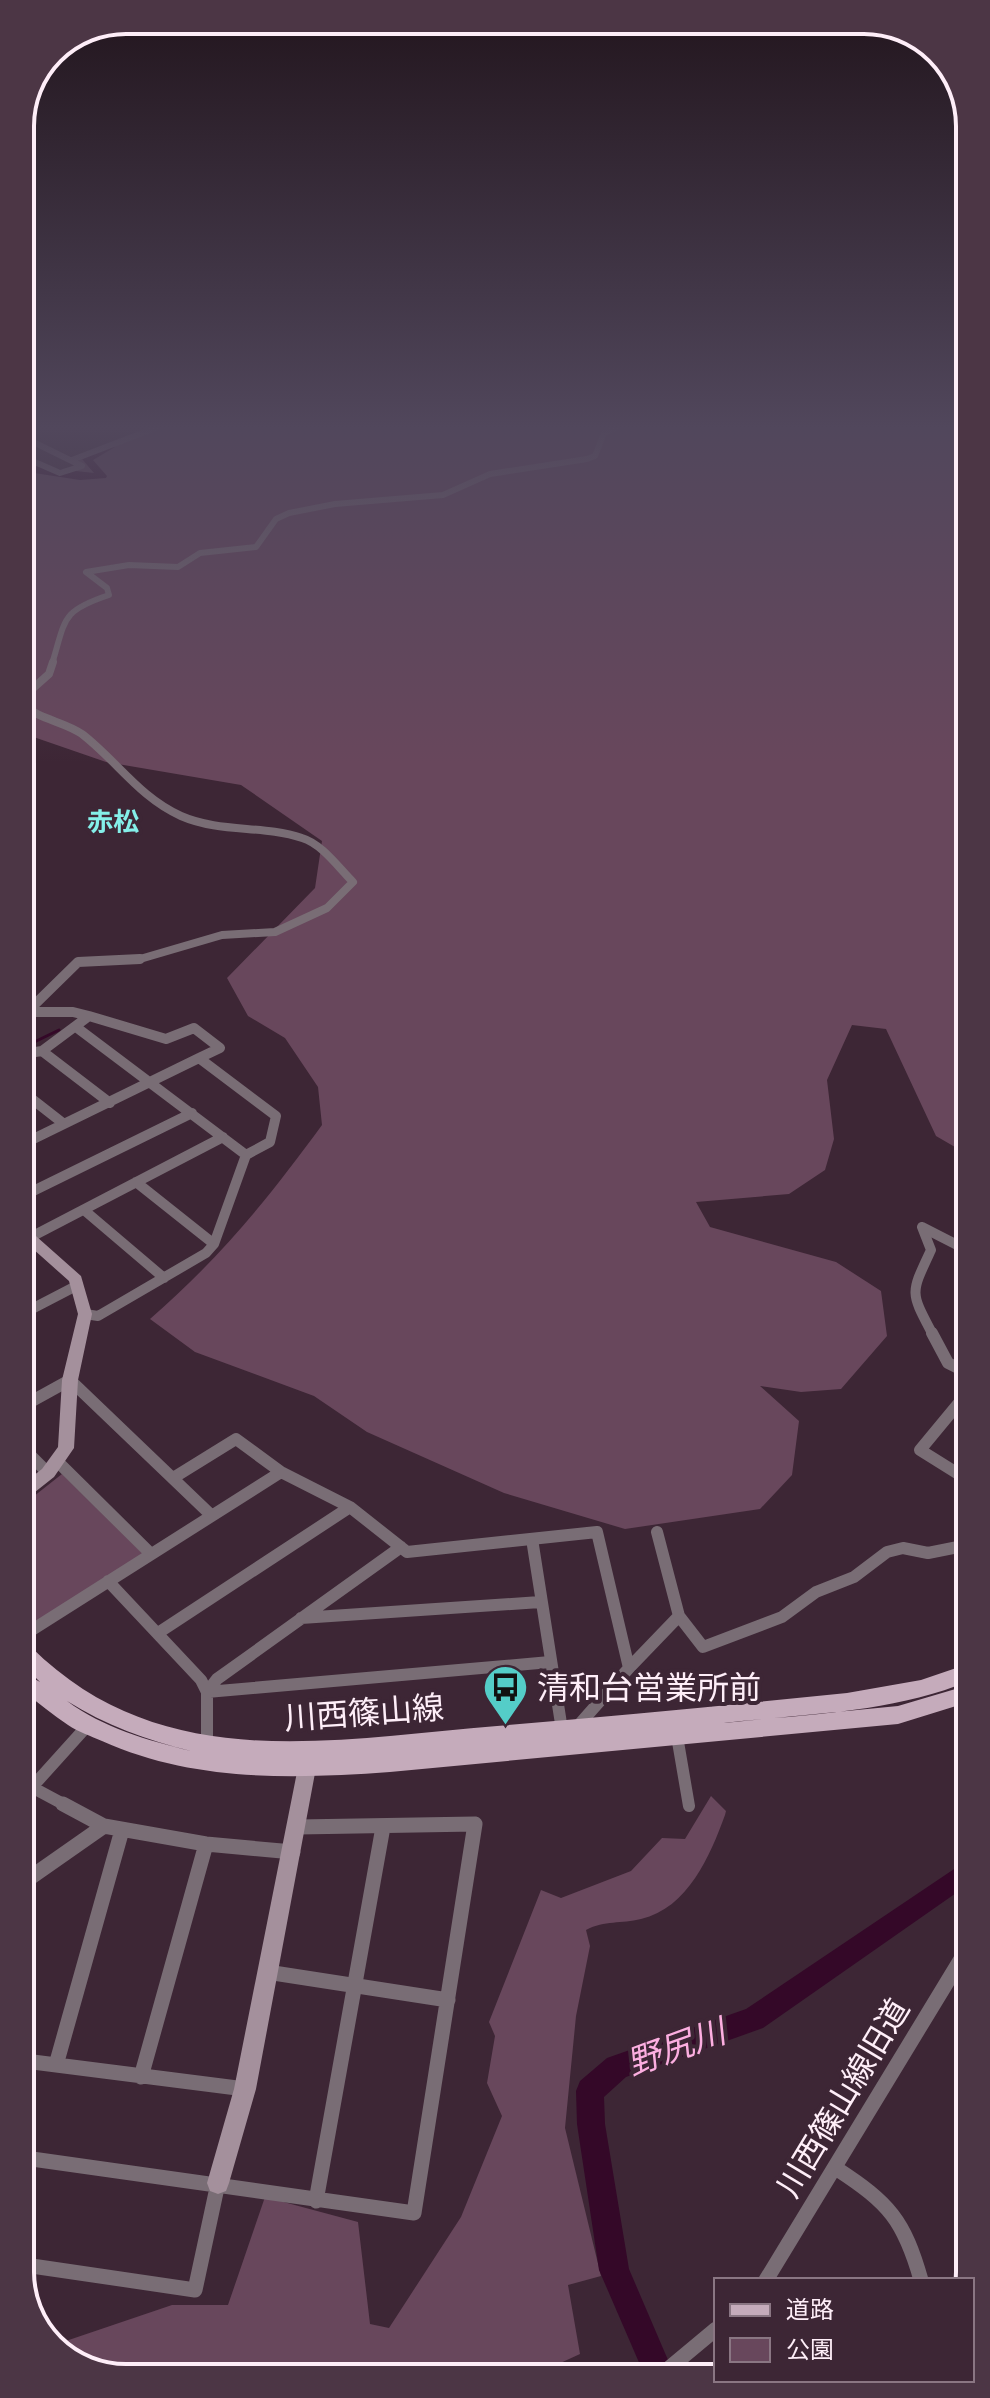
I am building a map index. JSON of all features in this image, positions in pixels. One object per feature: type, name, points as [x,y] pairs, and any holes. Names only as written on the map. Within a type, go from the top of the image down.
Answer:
[{"type":"main road","name":"川西篠山線","points":[[34,1662],[63,1688],[114,1715],[157,1732],[207,1744],[309,1761]]},
{"type":"main road","name":"川西篠山線","points":[[567,1736],[677,1736],[898,1715],[946,1691],[956,1682]]},
{"type":"main road","name":"川西篠山線","points":[[34,1688],[88,1725],[173,1756],[249,1768],[567,1736],[903,1695],[956,1692]]},
{"type":"street","points":[[34,689],[49,674],[67,615],[79,605],[109,595],[107,588],[86,572],[129,565],[178,567],[200,553],[256,547],[262,539]]},
{"type":"street","points":[[34,719],[80,733],[148,798],[182,816],[215,827],[302,838],[317,846],[353,882],[327,908],[275,932],[222,935],[140,959],[78,962],[34,1004]]},
{"type":"street","points":[[34,1013],[89,1016],[166,1039],[194,1028],[220,1048],[34,1139]]},
{"type":"street","points":[[34,1052],[42,1051],[89,1016]]},
{"type":"street","points":[[76,1027],[246,1155]]},
{"type":"street","points":[[42,1051],[110,1103]]},
{"type":"street","points":[[85,1314],[98,1316],[206,1253],[214,1244],[246,1155],[270,1142],[276,1116],[199,1058]]},
{"type":"street","points":[[34,1101],[64,1124]]},
{"type":"street","points":[[34,1191],[192,1113]]},
{"type":"street","points":[[34,1232],[84,1210],[223,1137]]},
{"type":"street","points":[[136,1182],[214,1244]]},
{"type":"street","points":[[84,1210],[164,1278]]},
{"type":"street","points":[[956,1244],[922,1227],[931,1250],[913,1288],[914,1299],[948,1363],[956,1367]]},
{"type":"street","points":[[34,1242],[76,1279],[85,1314],[70,1380],[66,1448],[53,1467],[34,1483]]},
{"type":"street","points":[[34,1308],[78,1285]]},
{"type":"street","points":[[34,1400],[70,1380]]},
{"type":"street","points":[[70,1380],[211,1515]]},
{"type":"street","points":[[956,1406],[920,1450],[956,1472]]},
{"type":"street","points":[[173,1478],[236,1439],[281,1472],[350,1507],[407,1552],[597,1532],[629,1668]]},
{"type":"street","points":[[34,1455],[53,1467],[151,1554]]},
{"type":"street","points":[[34,1629],[281,1472]]},
{"type":"street","points":[[158,1633],[350,1507]]},
{"type":"street","points":[[657,1532],[679,1616],[703,1647],[782,1617],[816,1592],[854,1577],[887,1552],[903,1548],[928,1553],[956,1547]]},
{"type":"street","points":[[532,1539],[550,1662],[567,1736]]},
{"type":"street","points":[[207,1744],[207,1692],[217,1679],[401,1547]]},
{"type":"street","points":[[108,1581],[158,1633],[207,1692]]},
{"type":"street","points":[[299,1619],[540,1602]]},
{"type":"street","points":[[567,1736],[679,1616]]},
{"type":"street","points":[[207,1692],[550,1662]]},
{"type":"street","points":[[34,1782],[88,1725]]},
{"type":"street","points":[[677,1736],[685,1800]]},
{"type":"street","points":[[34,2266],[195,2290],[218,2183],[245,2089],[309,1761]]},
{"type":"street","points":[[34,1792],[104,1826],[206,1844],[293,1852]]},
{"type":"street","points":[[34,2159],[414,2213],[475,1824],[298,1827]]},
{"type":"street","points":[[34,1875],[104,1826]]},
{"type":"street","points":[[316,2201],[352,1985],[383,1827]]},
{"type":"street","points":[[56,2065],[122,1830]]},
{"type":"street","points":[[141,2077],[206,1844]]},
{"type":"street","points":[[267,1972],[448,2000]]},
{"type":"street","name":"川西篠山線旧道","points":[[767,2278],[956,1978]]},
{"type":"street","points":[[34,2062],[245,2089]]},
{"type":"street","points":[[837,2169],[889,2202],[908,2231],[920,2278]]},
{"type":"street","points":[[674,2364],[714,2331]]},
{"type":"green space","points":[[34,539],[956,539],[956,1148],[936,1136],[886,1029],[852,1025],[827,1080],[834,1139],[825,1170],[789,1194],[696,1202],[710,1227],[836,1262],[881,1291],[887,1336],[841,1389],[801,1392],[760,1386],[799,1421],[792,1475],[760,1509],[625,1529],[504,1493],[367,1432],[314,1396],[195,1352],[150,1319],[242,1227],[322,1125],[318,1087],[285,1038],[248,1016],[227,978],[315,888],[322,841],[241,785],[106,762],[34,737]]},
{"type":"green space","points":[[62,1474],[144,1555],[34,1624],[34,1496]]},
{"type":"green space","points":[[711,1796],[726,1811],[725,1815],[704,1863],[684,1892],[657,1913],[586,1930],[590,1946],[576,2016],[565,2128],[601,2276],[568,2285],[580,2354],[558,2364],[120,2364],[85,2354],[66,2341],[172,2305],[228,2305],[265,2197],[358,2222],[370,2324],[389,2328],[461,2217],[502,2116],[487,2083],[495,2036],[489,2022],[541,1890],[561,1898],[631,1871],[662,1838],[685,1839]]},
{"type":"waterway","points":[[34,1042],[59,1030]]},
{"type":"waterway","name":"野尻川","points":[[655,2364],[614,2270],[591,2124],[590,2091],[617,2067],[754,2019],[956,1879]]},
{"type":"place","name":"清和台営業所前","points":[[506,1727]]},
{"type":"district","name":"赤松","points":[[113,822]]}]
